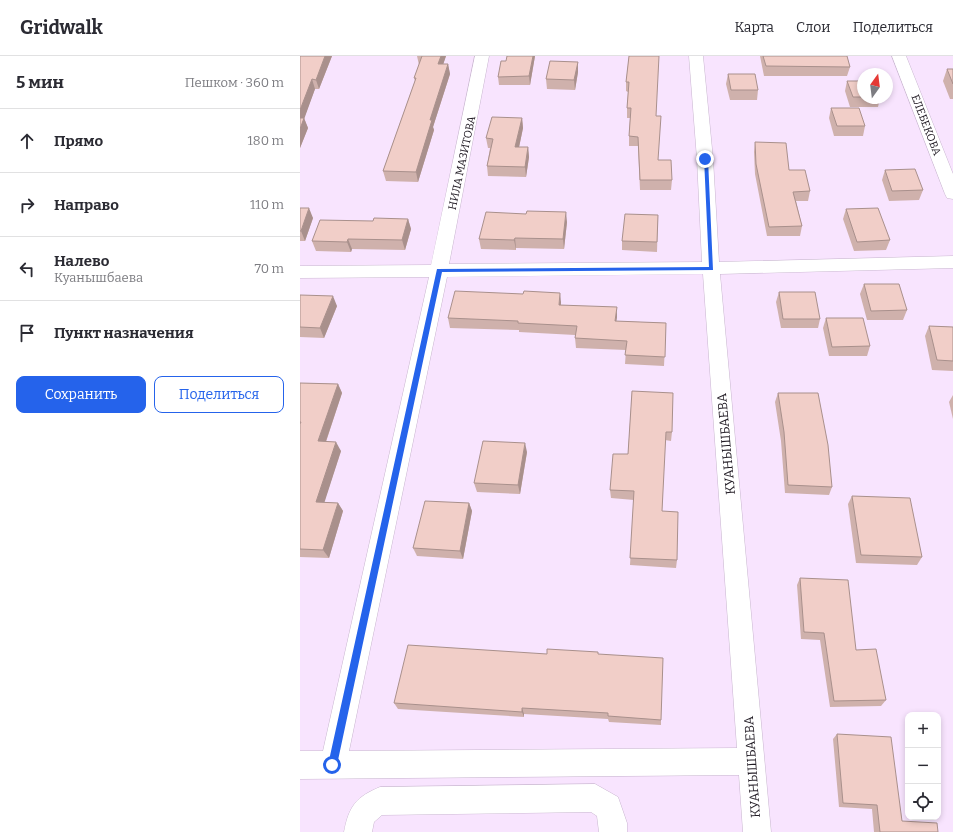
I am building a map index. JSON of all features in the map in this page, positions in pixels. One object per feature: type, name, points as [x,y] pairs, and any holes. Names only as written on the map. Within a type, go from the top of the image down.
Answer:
[{"type":"street","name":"НИЛА МАЗИТОВА","points":[[332,765],[439,271],[482,56]]},
{"type":"street","name":"КУАНЫШБАЕВА","points":[[696,56],[705,159],[711,268],[757,832]]},
{"type":"street","name":"ЕЛЕБЕКОВА","points":[[899,56],[953,194]]},
{"type":"street","points":[[300,272],[711,268],[953,262]]},
{"type":"street","points":[[300,765],[752,761]]},
{"type":"street","points":[[358,832],[360,819],[367,807],[380,802],[595,798],[608,808],[613,823],[613,832]]},
{"type":"building","points":[[300,56],[325,56],[316,80],[312,79],[300,110]]},
{"type":"building","points":[[422,56],[441,56],[438,64],[448,64],[430,120],[432,120],[416,172],[383,171],[416,78],[414,78]]},
{"type":"building","points":[[507,56],[533,56],[529,76],[498,77],[501,61],[506,61]]},
{"type":"building","points":[[629,56],[659,56],[656,116],[661,116],[658,160],[671,160],[672,180],[640,180],[638,137],[629,136],[631,108],[627,108],[629,82],[626,82]]},
{"type":"building","points":[[763,56],[847,56],[850,67],[766,66]]},
{"type":"building","points":[[550,61],[578,62],[574,80],[546,79]]},
{"type":"building","points":[[947,69],[953,69],[953,84]]},
{"type":"building","points":[[728,74],[755,74],[758,90],[731,90]]},
{"type":"building","points":[[847,81],[857,81],[857,97],[853,97]]},
{"type":"building","points":[[831,108],[859,108],[865,126],[837,126]]},
{"type":"building","points":[[492,117],[522,118],[515,147],[528,147],[525,167],[487,166],[493,139],[486,138]]},
{"type":"building","points":[[300,118],[304,118],[300,129]]},
{"type":"building","points":[[755,142],[786,143],[789,170],[805,170],[810,191],[793,192],[802,226],[769,227],[756,164]]},
{"type":"building","points":[[915,169],[923,190],[892,191],[885,170]]},
{"type":"building","points":[[300,208],[309,208],[301,231],[300,231]]},
{"type":"building","points":[[878,208],[890,240],[857,242],[846,209]]},
{"type":"building","points":[[527,211],[566,212],[563,239],[479,239],[486,212],[526,214]]},
{"type":"building","points":[[625,214],[658,215],[657,242],[622,241]]},
{"type":"building","points":[[374,218],[408,219],[402,240],[348,239],[347,242],[312,241],[320,220],[373,221]]},
{"type":"building","points":[[864,284],[899,284],[907,310],[871,311]]},
{"type":"building","points":[[455,291],[523,294],[524,291],[560,293],[559,305],[617,307],[615,321],[666,323],[665,357],[625,355],[627,341],[575,338],[577,326],[518,323],[518,321],[448,318]]},
{"type":"building","points":[[779,292],[815,292],[820,319],[783,319]]},
{"type":"building","points":[[300,295],[333,296],[320,328],[300,327]]},
{"type":"building","points":[[826,318],[863,318],[870,346],[832,347]]},
{"type":"building","points":[[929,326],[953,327],[953,361],[937,360]]},
{"type":"building","points":[[300,383],[338,384],[318,441],[336,442],[316,502],[338,503],[323,550],[300,549]]},
{"type":"building","points":[[632,391],[673,393],[672,432],[666,432],[662,511],[678,512],[677,560],[630,558],[634,491],[610,490],[613,454],[628,454]]},
{"type":"building","points":[[778,393],[818,393],[828,445],[832,487],[788,485],[784,432]]},
{"type":"building","points":[[483,441],[525,443],[518,485],[474,483]]},
{"type":"building","points":[[852,496],[910,498],[922,557],[861,555]]},
{"type":"building","points":[[425,501],[469,503],[460,551],[413,548]]},
{"type":"building","points":[[800,578],[848,580],[856,650],[876,649],[886,700],[834,701],[824,633],[804,632]]},
{"type":"building","points":[[408,645],[547,654],[547,649],[663,658],[661,720],[608,716],[608,713],[522,708],[522,712],[394,703]]},
{"type":"building","points":[[837,734],[891,737],[902,821],[937,823],[938,832],[880,832],[877,805],[843,803]]},
{"type":"route","points":[[332,765],[439,271],[711,268],[705,159]]}]
